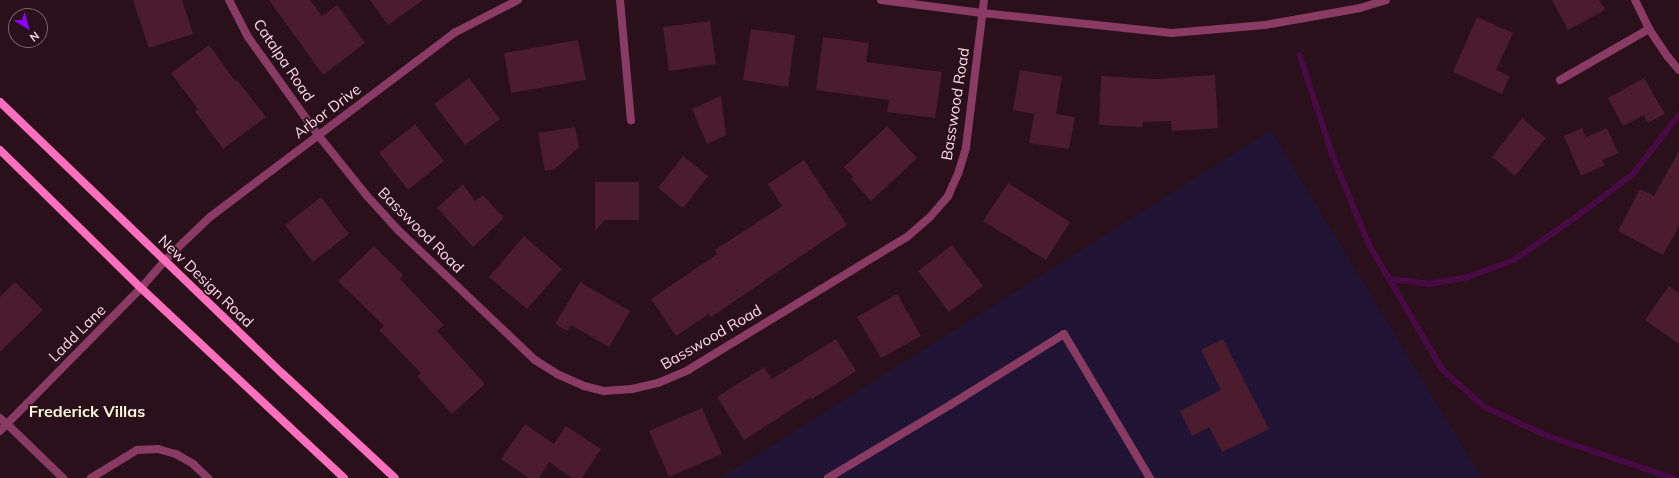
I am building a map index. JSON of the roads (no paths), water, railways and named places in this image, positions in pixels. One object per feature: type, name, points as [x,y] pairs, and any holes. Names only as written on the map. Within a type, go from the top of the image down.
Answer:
[{"type":"main road","name":"New Design Road","points":[[0,102],[395,478]]},
{"type":"main road","points":[[0,150],[141,288],[344,478]]},
{"type":"street","name":"Catalpa Road","points":[[229,0],[248,37],[318,135]]},
{"type":"street","name":"Arbor Drive","points":[[165,260],[210,217],[454,33],[518,0]]},
{"type":"street","points":[[620,0],[631,120]]},
{"type":"street","points":[[881,0],[982,13],[1172,33],[1265,25],[1360,8],[1386,0]]},
{"type":"street","points":[[982,13],[984,0]]},
{"type":"street","points":[[1635,0],[1649,29],[1668,57],[1679,70]]},
{"type":"street","name":"Basswood Road","points":[[318,135],[366,196],[398,230],[535,360],[557,374],[584,386],[604,391],[632,389],[658,383],[688,370],[907,237],[930,217],[948,196],[958,174],[966,147],[982,13]]},
{"type":"street","points":[[1560,80],[1649,29]]},
{"type":"street","name":"Ladd Lane","points":[[0,431],[141,288],[165,260]]},
{"type":"street","points":[[828,478],[950,405],[1064,334],[1150,478]]},
{"type":"street","points":[[0,418],[63,478]]},
{"type":"street","points":[[91,478],[136,450],[158,449],[176,454],[193,464],[208,478]]},
{"type":"waterway","points":[[1300,55],[1332,153],[1369,244],[1443,370],[1485,407],[1548,436],[1673,478]]},
{"type":"waterway","points":[[1390,279],[1429,284],[1468,277],[1514,260],[1579,215],[1633,174],[1679,115]]},
{"type":"district","name":"Frederick Villas","points":[[87,411]]}]
